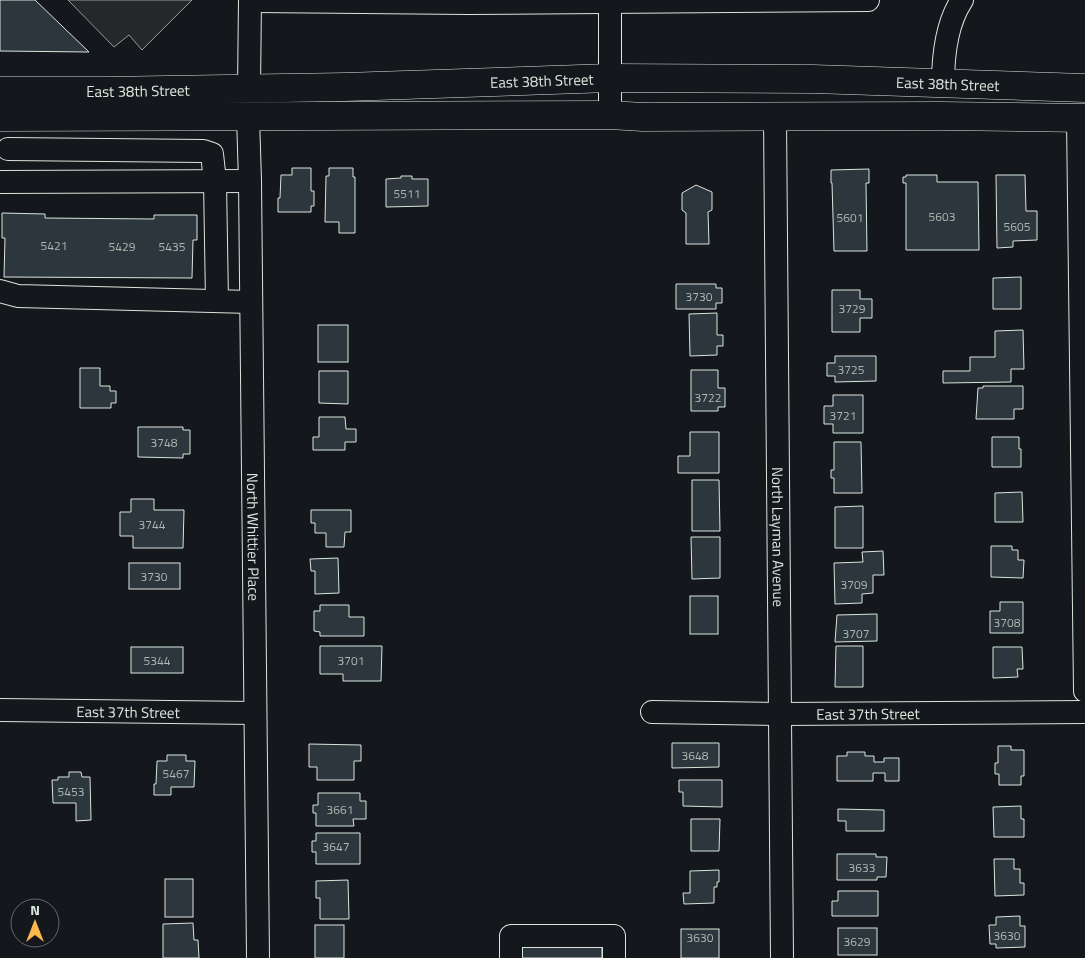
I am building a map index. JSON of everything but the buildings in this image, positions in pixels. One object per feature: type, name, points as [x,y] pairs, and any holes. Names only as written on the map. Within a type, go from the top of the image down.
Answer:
[{"type":"main road","name":"East 38th Street","points":[[0,91],[105,92],[610,78],[812,79],[1085,88]]},
{"type":"main road","name":"East 38th Street","points":[[4,117],[610,115],[643,117],[1082,118]]},
{"type":"street","points":[[249,88],[250,0],[470,3],[868,0]]},
{"type":"street","points":[[943,84],[943,65],[949,28],[954,12],[962,0]]},
{"type":"street","points":[[610,1],[610,115]]},
{"type":"street","name":"North Layman Avenue","points":[[775,116],[782,958]]},
{"type":"street","points":[[4,117],[8,161],[0,181],[250,181]]},
{"type":"street","name":"North Whittier Place","points":[[248,117],[258,958]]},
{"type":"street","points":[[1082,118],[1085,691]]},
{"type":"street","points":[[8,149],[203,151],[212,154],[216,181],[216,301]]},
{"type":"street","points":[[0,291],[18,296],[251,302]]},
{"type":"street","name":"East 37th Street","points":[[0,710],[255,713]]},
{"type":"street","name":"East 37th Street","points":[[652,712],[780,714],[1085,712]]},
{"type":"street","points":[[511,958],[511,936],[614,936],[614,958]]},
{"type":"shaded area","points":[[68,0],[192,0],[142,50],[129,35],[114,47]]}]
